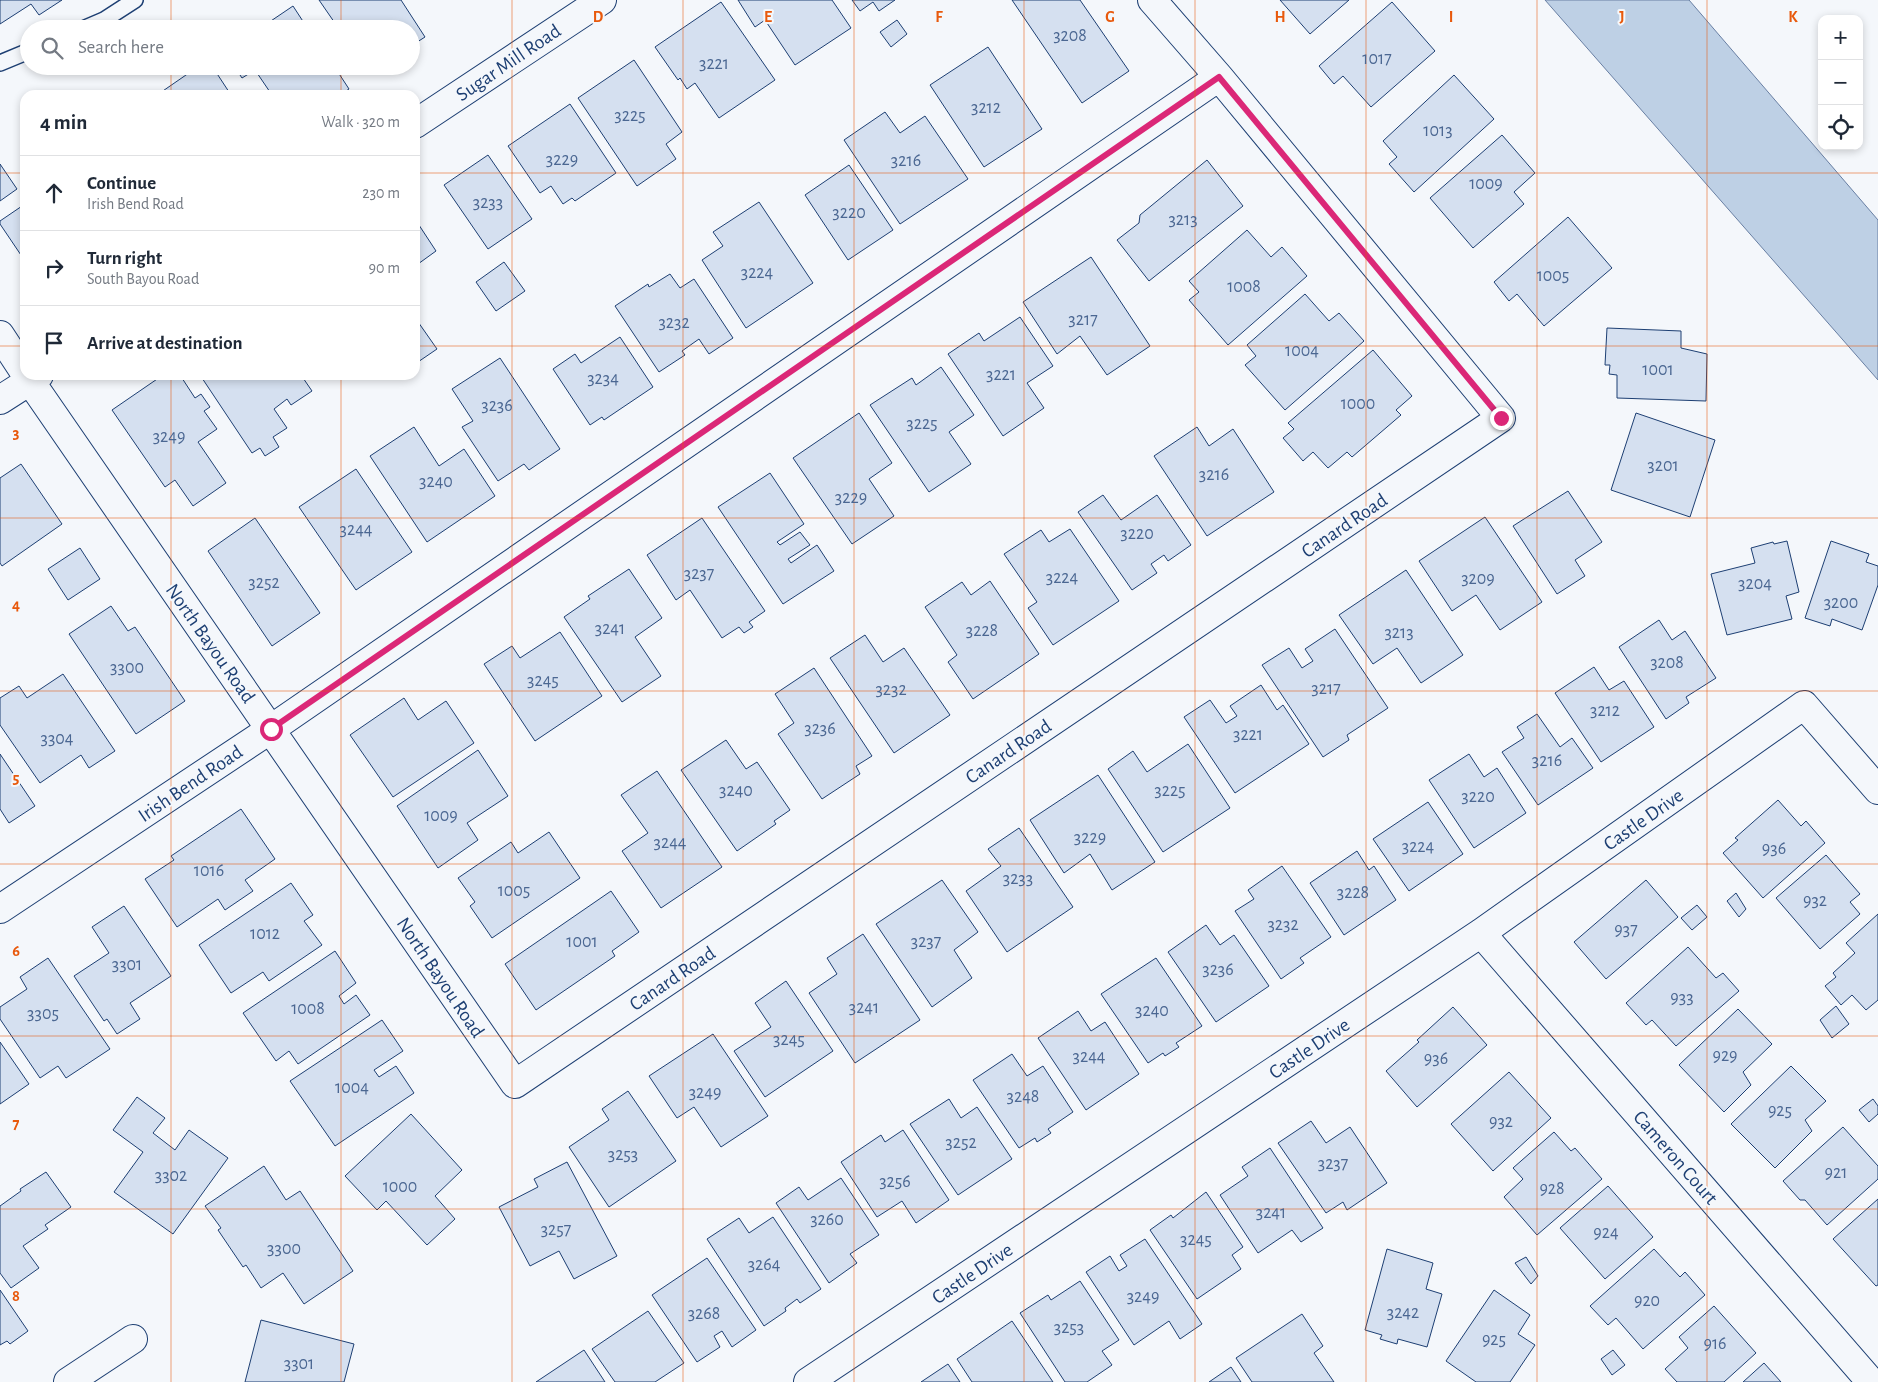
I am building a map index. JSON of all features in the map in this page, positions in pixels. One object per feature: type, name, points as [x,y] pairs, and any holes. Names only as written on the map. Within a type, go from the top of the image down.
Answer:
[{"type":"street","name":"Sugar Mill Road","points":[[420,121],[602,0]]},
{"type":"street","points":[[1152,0],[1219,77]]},
{"type":"street","name":"Canard Road","points":[[514,1084],[1501,418],[1219,77]]},
{"type":"street","name":"Irish Bend Road","points":[[0,909],[271,729],[1219,77]]},
{"type":"street","name":"North Bayou Road","points":[[0,335],[20,362]]},
{"type":"street","points":[[0,400],[25,380]]},
{"type":"street","name":"North Bayou Road","points":[[33,380],[514,1084]]},
{"type":"street","name":"Castle Drive","points":[[808,1382],[1481,933],[1804,705],[1878,790]]},
{"type":"street","name":"Cameron Court","points":[[1481,933],[1871,1382]]},
{"type":"street","points":[[68,1382],[133,1339]]},
{"type":"lane","points":[[104,20],[135,0]]},
{"type":"lane","points":[[0,63],[20,55]]},
{"type":"water","points":[[1545,0],[1689,0],[1878,220],[1878,380]]},
{"type":"building","points":[[0,0],[62,0],[39,15],[31,4],[0,24]]},
{"type":"building","points":[[319,0],[401,0],[414,20],[333,20]]},
{"type":"building","points":[[738,0],[832,0],[851,28],[795,65],[765,20],[755,27]]},
{"type":"building","points":[[852,0],[895,0],[879,11],[873,2],[860,11]]},
{"type":"building","points":[[1012,0],[1080,0],[1129,71],[1082,103]]},
{"type":"building","points":[[1280,0],[1349,0],[1310,34]]},
{"type":"building","points":[[721,2],[775,80],[719,118],[695,83],[687,89],[680,78],[678,80],[655,47]]},
{"type":"building","points":[[1392,2],[1435,51],[1371,107],[1343,76],[1334,84],[1319,66]]},
{"type":"building","points":[[293,6],[302,20],[272,20]]},
{"type":"building","points":[[897,20],[907,34],[891,47],[880,32]]},
{"type":"building","points":[[420,29],[425,37],[420,40]]},
{"type":"building","points":[[988,47],[1042,129],[984,167],[930,85]]},
{"type":"building","points":[[634,60],[682,132],[666,144],[676,159],[637,186],[578,98]]},
{"type":"building","points":[[186,75],[218,75],[228,90],[164,90]]},
{"type":"building","points":[[258,75],[340,75],[349,89],[348,90],[269,90]]},
{"type":"building","points":[[1454,75],[1494,119],[1414,192],[1389,164],[1397,157],[1383,141]]},
{"type":"building","points":[[570,104],[616,173],[575,201],[572,198],[563,204],[551,186],[540,193],[508,146]]},
{"type":"building","points":[[885,112],[900,133],[925,116],[968,179],[900,224],[844,140]]},
{"type":"building","points":[[1502,135],[1535,173],[1514,192],[1524,204],[1473,248],[1430,198]]},
{"type":"building","points":[[488,155],[532,219],[488,249],[444,185]]},
{"type":"building","points":[[1207,160],[1243,206],[1149,281],[1117,240],[1139,223],[1140,215]]},
{"type":"building","points":[[0,164],[17,189],[0,201]]},
{"type":"building","points":[[849,165],[893,230],[848,260],[805,195]]},
{"type":"building","points":[[759,202],[813,283],[746,328],[702,260],[723,246],[713,232]]},
{"type":"building","points":[[20,207],[20,254],[0,224],[0,221]]},
{"type":"building","points":[[1568,217],[1612,268],[1544,326],[1517,294],[1509,301],[1494,282]]},
{"type":"building","points":[[420,227],[436,251],[420,263]]},
{"type":"building","points":[[1247,230],[1271,257],[1282,247],[1307,276],[1228,345],[1189,300],[1199,292],[1189,281]]},
{"type":"building","points":[[1091,257],[1150,346],[1107,375],[1080,336],[1057,354],[1023,302]]},
{"type":"building","points":[[504,262],[525,291],[496,311],[476,282]]},
{"type":"building","points":[[670,274],[680,288],[694,279],[733,338],[709,354],[699,339],[682,351],[685,355],[659,372],[615,306],[648,284],[649,287]]},
{"type":"building","points":[[1305,294],[1329,321],[1339,313],[1364,341],[1285,410],[1245,365],[1256,356],[1247,345]]},
{"type":"building","points":[[1020,317],[1053,366],[1027,383],[1044,408],[1003,436],[948,354],[979,333],[984,341]]},
{"type":"building","points":[[420,325],[437,349],[420,361]]},
{"type":"building","points":[[1607,328],[1681,331],[1681,348],[1707,354],[1706,401],[1617,398],[1617,375],[1609,374],[1610,365],[1605,365]]},
{"type":"building","points":[[620,337],[653,387],[604,420],[602,417],[590,425],[553,369],[575,354],[581,363]]},
{"type":"building","points":[[1373,350],[1412,396],[1396,410],[1401,415],[1352,457],[1347,452],[1328,468],[1313,452],[1303,461],[1283,438],[1294,429],[1288,423]]},
{"type":"building","points":[[500,358],[560,449],[529,470],[524,464],[498,481],[462,427],[473,421],[452,389]]},
{"type":"building","points":[[941,367],[974,415],[949,432],[971,464],[929,492],[870,405],[912,378],[916,385]]},
{"type":"building","points":[[156,380],[183,380],[195,398],[201,394],[210,407],[204,411],[217,429],[198,442],[226,483],[193,506],[175,480],[165,487],[112,410]]},
{"type":"building","points":[[203,380],[304,380],[312,391],[291,405],[287,399],[274,409],[287,428],[273,437],[279,447],[265,456],[260,448],[252,453]]},
{"type":"building","points":[[859,413],[892,463],[869,479],[894,516],[852,544],[793,458]]},
{"type":"building","points":[[1636,413],[1715,440],[1690,517],[1611,490]]},
{"type":"building","points":[[414,427],[439,466],[464,449],[495,496],[427,542],[370,456]]},
{"type":"building","points":[[1197,427],[1209,446],[1233,429],[1274,492],[1207,536],[1154,456]]},
{"type":"building","points":[[21,464],[62,524],[2,566],[0,563],[0,478]]},
{"type":"building","points":[[356,469],[412,552],[356,590],[299,507]]},
{"type":"building","points":[[770,473],[804,524],[777,542],[780,545],[800,532],[810,545],[788,559],[791,563],[817,545],[834,571],[783,604],[718,507]]},
{"type":"building","points":[[1568,491],[1602,542],[1575,560],[1585,576],[1557,594],[1513,526]]},
{"type":"building","points":[[1103,495],[1121,520],[1157,495],[1191,545],[1168,561],[1164,555],[1151,564],[1157,573],[1132,590],[1078,512]]},
{"type":"building","points":[[1485,517],[1542,602],[1500,630],[1476,595],[1452,611],[1419,561]]},
{"type":"building","points":[[255,518],[320,613],[272,646],[208,551]]},
{"type":"building","points":[[702,518],[765,611],[749,622],[753,627],[744,633],[739,627],[722,638],[690,590],[676,600],[647,555]]},
{"type":"building","points":[[1070,529],[1119,601],[1053,645],[1028,608],[1037,602],[1004,554],[1041,530],[1049,542]]},
{"type":"building","points":[[1787,541],[1799,592],[1786,596],[1792,619],[1727,635],[1711,574],[1755,563],[1751,548],[1773,542],[1774,544]]},
{"type":"building","points":[[1831,541],[1869,554],[1866,562],[1878,566],[1878,585],[1862,630],[1832,619],[1830,626],[1805,618]]},
{"type":"building","points":[[80,548],[100,579],[68,600],[48,569]]},
{"type":"building","points":[[629,569],[662,618],[635,637],[661,676],[622,702],[564,617],[590,599],[588,596]]},
{"type":"building","points":[[1406,570],[1463,655],[1421,683],[1397,648],[1373,664],[1339,615]]},
{"type":"building","points":[[990,581],[1039,654],[973,699],[948,662],[957,655],[925,607],[962,582],[971,595]]},
{"type":"building","points":[[111,606],[128,631],[135,627],[185,701],[136,734],[69,634]]},
{"type":"building","points":[[1659,620],[1672,640],[1685,631],[1716,678],[1686,697],[1689,703],[1666,719],[1619,647]]},
{"type":"building","points":[[1335,629],[1388,708],[1347,735],[1349,740],[1323,757],[1262,665],[1289,648],[1302,668],[1313,661],[1305,649]]},
{"type":"building","points":[[560,632],[602,696],[535,741],[484,664],[512,646],[520,658]]},
{"type":"building","points":[[865,635],[883,662],[904,648],[950,715],[894,753],[830,658]]},
{"type":"building","points":[[1594,667],[1609,690],[1624,681],[1654,727],[1601,762],[1555,693]]},
{"type":"building","points":[[814,668],[872,756],[856,766],[860,774],[822,799],[778,734],[794,723],[775,694]]},
{"type":"building","points":[[63,674],[115,751],[89,768],[81,755],[40,783],[0,725],[0,698],[19,686],[27,698]]},
{"type":"building","points":[[1261,685],[1277,710],[1283,705],[1309,744],[1235,793],[1184,717],[1210,700],[1226,723],[1237,716],[1230,706]]},
{"type":"building","points":[[404,698],[418,720],[446,701],[474,743],[393,797],[350,735]]},
{"type":"building","points":[[1537,714],[1560,747],[1572,738],[1593,768],[1538,805],[1502,752],[1524,738],[1517,727]]},
{"type":"building","points":[[726,740],[746,769],[757,762],[790,810],[774,821],[776,824],[737,851],[681,770]]},
{"type":"building","points":[[1188,744],[1230,808],[1163,852],[1108,769],[1133,751],[1147,772]]},
{"type":"building","points":[[478,750],[508,796],[467,823],[478,840],[438,868],[397,806]]},
{"type":"building","points":[[0,754],[35,806],[9,823],[0,809]]},
{"type":"building","points":[[1469,754],[1484,777],[1497,768],[1526,813],[1474,848],[1429,780]]},
{"type":"building","points":[[657,771],[722,867],[661,908],[622,851],[648,833],[621,795]]},
{"type":"building","points":[[1098,775],[1155,862],[1112,890],[1090,854],[1064,873],[1030,820]]},
{"type":"building","points":[[1778,800],[1801,826],[1806,821],[1825,843],[1763,898],[1723,853],[1738,840],[1735,838]]},
{"type":"building","points":[[1428,802],[1463,854],[1409,891],[1373,839]]},
{"type":"building","points":[[241,809],[275,859],[245,880],[253,891],[225,910],[218,899],[177,927],[145,879],[174,860],[171,856]]},
{"type":"building","points":[[1019,828],[1073,907],[1007,952],[966,891],[1001,866],[988,849]]},
{"type":"building","points":[[549,832],[580,878],[492,938],[470,906],[475,902],[458,878],[511,842],[518,853]]},
{"type":"building","points":[[1357,851],[1369,870],[1374,866],[1396,900],[1344,935],[1310,883]]},
{"type":"building","points":[[1826,855],[1860,894],[1850,902],[1860,914],[1820,949],[1776,898]]},
{"type":"building","points":[[1282,866],[1331,937],[1300,958],[1304,963],[1281,979],[1235,911],[1254,899],[1248,890]]},
{"type":"building","points":[[942,880],[978,932],[954,950],[972,978],[932,1007],[876,924]]},
{"type":"building","points":[[1646,880],[1678,917],[1606,979],[1574,942]]},
{"type":"building","points":[[291,883],[313,915],[304,921],[322,945],[269,981],[263,972],[231,993],[199,945]]},
{"type":"building","points":[[611,891],[639,932],[612,951],[615,956],[536,1010],[505,964]]},
{"type":"building","points":[[1736,893],[1746,909],[1739,917],[1727,901]]},
{"type":"building","points":[[1697,905],[1707,917],[1692,930],[1681,918]]},
{"type":"building","points":[[124,906],[171,976],[130,1003],[140,1019],[117,1034],[107,1019],[104,1021],[74,976],[109,953],[92,927]]},
{"type":"building","points":[[1878,914],[1878,1000],[1866,1010],[1852,995],[1841,1005],[1825,986],[1836,977],[1833,973],[1855,953],[1846,943]]},
{"type":"building","points":[[1206,925],[1220,945],[1234,935],[1269,986],[1216,1022],[1168,952]]},
{"type":"building","points":[[863,934],[920,1020],[855,1063],[809,993],[837,974],[827,958]]},
{"type":"building","points":[[1688,947],[1716,978],[1723,973],[1739,991],[1676,1046],[1652,1020],[1646,1025],[1626,1003]]},
{"type":"building","points":[[335,951],[356,983],[339,996],[344,1004],[356,995],[370,1015],[298,1064],[289,1051],[276,1061],[243,1013]]},
{"type":"building","points":[[48,958],[110,1049],[66,1078],[58,1066],[40,1078],[0,1019],[0,1007],[27,989],[20,977]]},
{"type":"building","points":[[1156,958],[1202,1026],[1176,1043],[1179,1047],[1165,1056],[1163,1053],[1148,1063],[1101,994]]},
{"type":"building","points":[[786,981],[833,1051],[765,1097],[734,1051],[771,1027],[755,1003]]},
{"type":"building","points":[[1836,1006],[1849,1024],[1832,1038],[1820,1020]]},
{"type":"building","points":[[1453,1007],[1487,1045],[1417,1107],[1386,1071],[1419,1042],[1417,1040]]},
{"type":"building","points":[[1738,1009],[1772,1044],[1743,1072],[1751,1085],[1724,1112],[1679,1065]]},
{"type":"building","points":[[1078,1011],[1091,1031],[1105,1022],[1139,1074],[1086,1110],[1038,1038]]},
{"type":"building","points":[[382,1020],[403,1051],[374,1070],[379,1077],[396,1066],[414,1093],[335,1146],[290,1081]]},
{"type":"building","points":[[713,1034],[768,1116],[721,1147],[694,1107],[677,1118],[649,1076]]},
{"type":"building","points":[[0,1042],[29,1084],[0,1104]]},
{"type":"building","points":[[1012,1054],[1027,1076],[1043,1066],[1073,1112],[1048,1129],[1051,1133],[1037,1142],[1035,1138],[1019,1148],[973,1080]]},
{"type":"building","points":[[1791,1066],[1826,1101],[1805,1120],[1812,1131],[1775,1168],[1731,1124]]},
{"type":"building","points":[[1509,1072],[1551,1118],[1493,1171],[1451,1124]]},
{"type":"building","points":[[628,1091],[676,1161],[609,1207],[569,1147],[609,1120],[602,1109]]},
{"type":"building","points":[[137,1097],[165,1118],[153,1133],[175,1150],[189,1130],[228,1158],[173,1234],[114,1192],[143,1152],[113,1130]]},
{"type":"building","points":[[949,1099],[961,1118],[977,1107],[1012,1159],[958,1195],[910,1124]]},
{"type":"building","points":[[1873,1099],[1878,1106],[1878,1114],[1869,1122],[1859,1110]]},
{"type":"building","points":[[411,1114],[462,1170],[435,1196],[455,1219],[427,1245],[386,1201],[377,1210],[345,1176]]},
{"type":"building","points":[[1311,1121],[1326,1143],[1350,1127],[1387,1183],[1347,1210],[1343,1202],[1326,1213],[1278,1143]]},
{"type":"building","points":[[1843,1127],[1878,1166],[1878,1179],[1827,1225],[1805,1200],[1800,1200],[1783,1181]]},
{"type":"building","points":[[903,1130],[949,1200],[916,1223],[902,1201],[877,1217],[841,1162],[881,1135],[885,1142]]},
{"type":"building","points":[[1554,1132],[1571,1151],[1575,1148],[1602,1179],[1537,1235],[1504,1197],[1523,1179],[1513,1168]]},
{"type":"building","points":[[1270,1148],[1323,1228],[1301,1242],[1292,1230],[1258,1253],[1220,1195],[1248,1176],[1242,1167]]},
{"type":"building","points":[[567,1162],[617,1256],[574,1279],[559,1251],[530,1266],[499,1207],[538,1187],[534,1179]]},
{"type":"building","points":[[264,1166],[286,1200],[300,1191],[353,1271],[304,1304],[283,1273],[261,1288],[246,1265],[243,1267],[218,1230],[221,1228],[205,1206]]},
{"type":"building","points":[[46,1172],[71,1207],[45,1225],[48,1229],[23,1246],[39,1268],[11,1288],[0,1273],[0,1206],[21,1191],[20,1189]]},
{"type":"building","points":[[841,1178],[879,1235],[850,1254],[857,1263],[829,1283],[776,1203],[799,1187],[808,1200]]},
{"type":"building","points":[[1608,1186],[1653,1237],[1605,1279],[1560,1228]]},
{"type":"building","points":[[1206,1192],[1243,1247],[1232,1255],[1241,1269],[1197,1299],[1150,1230],[1171,1215],[1173,1218]]},
{"type":"building","points":[[1878,1199],[1878,1285],[1876,1286],[1833,1239]]},
{"type":"building","points":[[773,1217],[821,1289],[800,1303],[797,1299],[785,1308],[786,1311],[764,1326],[707,1239],[739,1218],[749,1233]]},
{"type":"building","points":[[1145,1239],[1202,1324],[1180,1339],[1169,1321],[1134,1345],[1086,1272],[1110,1256],[1119,1271],[1127,1266],[1120,1255]]},
{"type":"building","points":[[1387,1249],[1433,1263],[1426,1289],[1442,1294],[1427,1347],[1398,1339],[1397,1344],[1380,1339],[1382,1335],[1365,1330]]},
{"type":"building","points":[[1654,1249],[1680,1277],[1685,1272],[1705,1295],[1643,1349],[1616,1318],[1608,1325],[1590,1306]]},
{"type":"building","points":[[1526,1257],[1538,1276],[1531,1284],[1515,1263]]},
{"type":"building","points":[[707,1258],[756,1330],[732,1347],[722,1331],[714,1336],[720,1347],[697,1362],[652,1295]]},
{"type":"building","points":[[1080,1281],[1119,1340],[1102,1351],[1112,1365],[1087,1382],[1065,1382],[1020,1313],[1048,1295],[1051,1300]]},
{"type":"building","points":[[0,1290],[28,1331],[10,1344],[7,1341],[0,1345]]},
{"type":"building","points":[[1494,1290],[1530,1315],[1518,1334],[1535,1345],[1510,1382],[1476,1382],[1446,1361]]},
{"type":"building","points":[[1714,1306],[1756,1353],[1724,1382],[1677,1382],[1665,1369],[1688,1348],[1679,1337]]},
{"type":"building","points":[[648,1311],[684,1363],[655,1382],[615,1382],[592,1349]]},
{"type":"building","points":[[1302,1314],[1323,1346],[1314,1353],[1334,1382],[1252,1382],[1236,1358]]},
{"type":"building","points":[[261,1320],[354,1344],[344,1382],[245,1382]]},
{"type":"building","points":[[1012,1321],[1053,1382],[972,1382],[957,1359]]},
{"type":"building","points":[[584,1350],[605,1382],[536,1382]]},
{"type":"building","points":[[1613,1350],[1625,1365],[1612,1375],[1601,1359]]},
{"type":"building","points":[[1764,1363],[1781,1382],[1743,1382]]},
{"type":"building","points":[[948,1364],[960,1382],[921,1382]]},
{"type":"building","points":[[1231,1367],[1241,1382],[1209,1382]]},
{"type":"route","points":[[271,729],[1219,77],[1501,418]]}]
